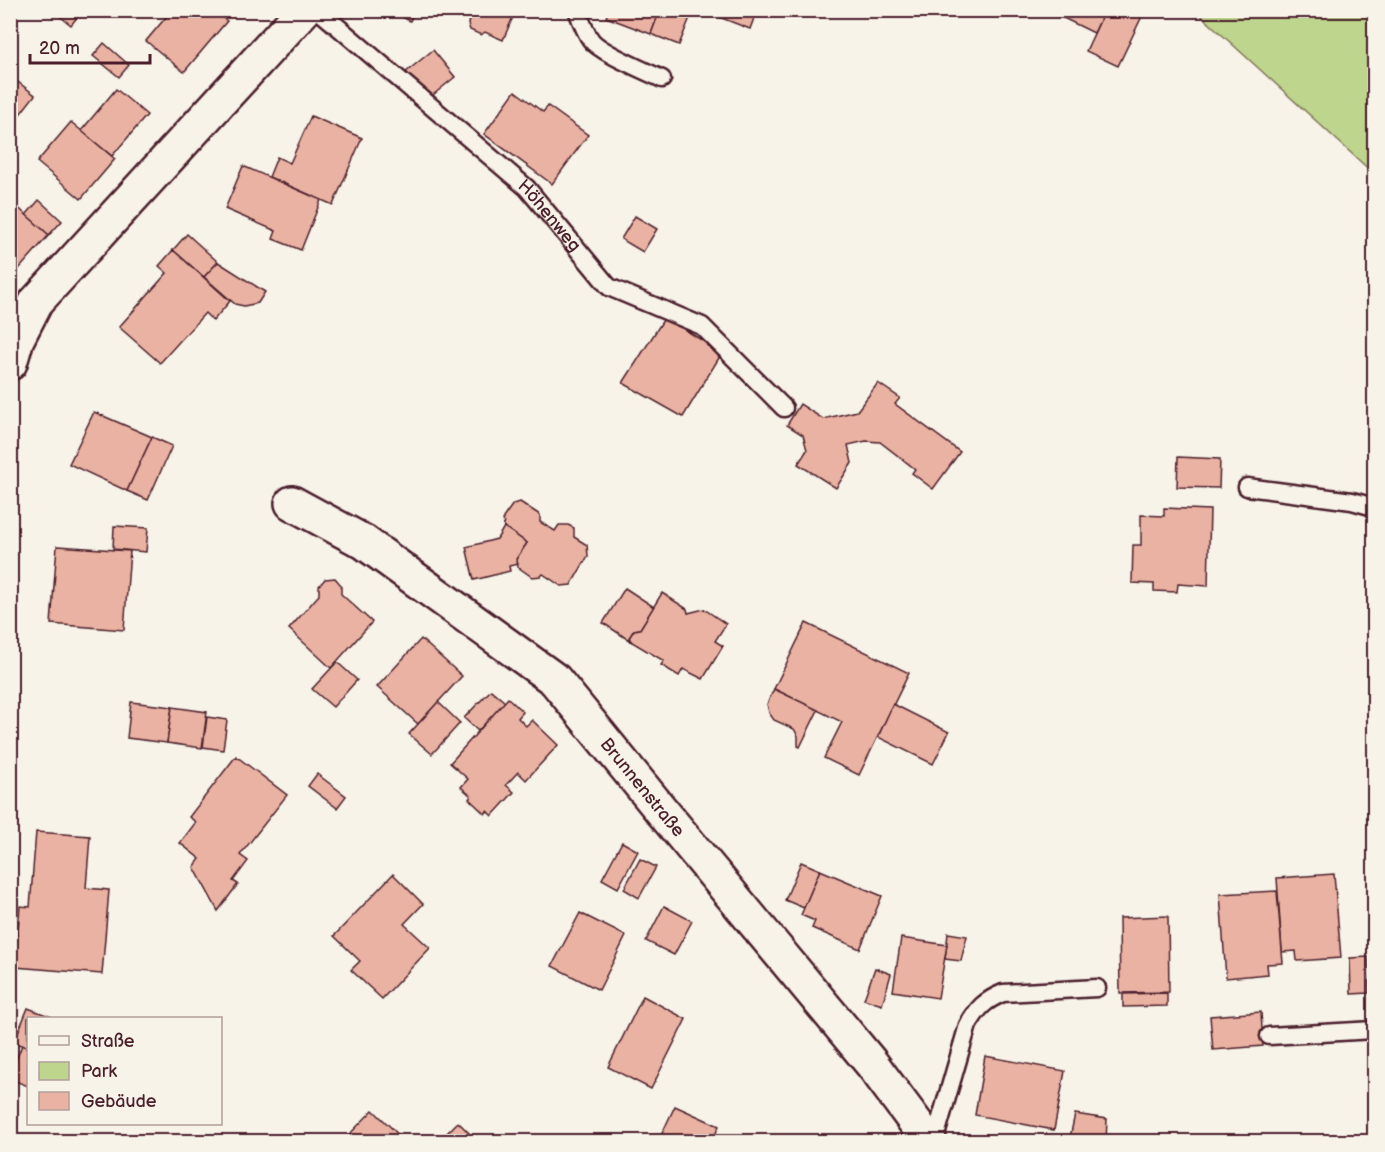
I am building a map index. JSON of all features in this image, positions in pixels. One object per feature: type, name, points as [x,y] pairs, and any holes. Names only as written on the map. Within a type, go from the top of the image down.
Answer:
[{"type":"street","points":[[11,357],[17,339],[36,302],[304,10]]},
{"type":"street","name":"Brunnenstraße","points":[[292,503],[364,542],[555,680],[872,1064],[932,1142]]},
{"type":"lane","name":"Höhenweg","points":[[318,10],[527,188],[609,287],[702,326],[784,408]]},
{"type":"lane","points":[[577,10],[592,42],[607,52],[662,79]]},
{"type":"lane","points":[[1247,487],[1352,501],[1374,507]]},
{"type":"lane","name":"Brunnenstraße","points":[[932,1142],[968,1025],[978,1009],[990,999],[1003,993],[1097,988]]},
{"type":"lane","points":[[1269,1036],[1374,1030]]},
{"type":"green space","points":[[1196,11],[1374,11],[1374,174]]},
{"type":"building","points":[[52,10],[83,10],[71,25]]},
{"type":"building","points":[[172,10],[220,10],[217,13],[227,21],[184,72],[146,41]]},
{"type":"building","points":[[388,10],[415,10],[410,21]]},
{"type":"building","points":[[449,10],[516,10],[503,40],[485,32],[481,35],[470,30],[469,20],[451,12],[450,16],[447,15]]},
{"type":"building","points":[[609,10],[660,10],[651,34],[606,17]]},
{"type":"building","points":[[660,10],[693,10],[679,45],[651,34]]},
{"type":"building","points":[[701,10],[757,10],[750,29]]},
{"type":"building","points":[[1047,10],[1105,10],[1094,33]]},
{"type":"building","points":[[1105,10],[1145,10],[1118,66],[1086,51]]},
{"type":"building","points":[[104,43],[129,65],[119,77],[93,56]]},
{"type":"building","points":[[433,50],[455,77],[428,99],[406,72]]},
{"type":"building","points":[[10,76],[35,95],[10,127]]},
{"type":"building","points":[[116,89],[147,115],[112,156],[81,131]]},
{"type":"building","points":[[515,91],[543,112],[548,106],[588,135],[552,184],[484,134]]},
{"type":"building","points":[[311,116],[362,138],[333,205],[269,177],[277,157],[290,163]]},
{"type":"building","points":[[71,122],[115,159],[81,199],[37,162]]},
{"type":"building","points":[[243,166],[321,200],[301,250],[273,239],[276,231],[225,209]]},
{"type":"building","points":[[39,200],[62,221],[49,235],[26,215]]},
{"type":"building","points":[[14,204],[49,235],[12,277],[10,275],[10,207]]},
{"type":"building","points":[[635,216],[657,229],[643,252],[621,239]]},
{"type":"building","points":[[187,234],[218,262],[204,277],[173,250]]},
{"type":"building","points":[[173,250],[230,301],[213,321],[205,313],[160,363],[119,327],[167,273],[159,266]]},
{"type":"building","points":[[218,262],[265,292],[258,303],[244,306],[235,304],[204,277]]},
{"type":"building","points":[[665,317],[722,353],[683,417],[623,383]]},
{"type":"building","points":[[878,383],[900,398],[895,404],[960,452],[933,489],[912,473],[915,469],[880,442],[866,441],[848,445],[852,463],[836,488],[798,464],[807,450],[803,435],[787,425],[800,404],[823,419],[857,411]]},
{"type":"building","points":[[94,412],[152,437],[127,491],[69,464]]},
{"type":"building","points":[[152,437],[172,446],[148,500],[127,491]]},
{"type":"building","points":[[1178,457],[1220,459],[1219,488],[1177,487]]},
{"type":"building","points":[[520,502],[540,515],[540,522],[555,531],[559,525],[574,528],[574,537],[587,545],[588,556],[571,585],[561,586],[543,574],[532,577],[518,567],[516,559],[527,543],[504,527],[503,518],[513,504]]},
{"type":"building","points":[[1164,508],[1210,510],[1208,586],[1178,584],[1177,592],[1154,591],[1154,584],[1132,583],[1133,545],[1141,545],[1141,515],[1164,516]]},
{"type":"building","points":[[114,526],[148,528],[146,552],[113,549]]},
{"type":"building","points":[[504,527],[527,543],[516,559],[518,564],[509,566],[510,571],[474,580],[466,547],[497,539]]},
{"type":"building","points":[[57,546],[130,551],[124,630],[51,624]]},
{"type":"building","points":[[335,578],[341,585],[341,594],[372,622],[331,668],[289,629],[319,595],[319,586],[325,579]]},
{"type":"building","points":[[625,588],[654,607],[640,629],[634,630],[629,638],[632,642],[603,623]]},
{"type":"building","points":[[662,593],[687,609],[688,613],[704,609],[726,624],[715,641],[723,646],[703,679],[683,669],[679,676],[661,665],[664,661],[629,638],[634,630],[640,629]]},
{"type":"building","points":[[806,623],[909,673],[859,775],[824,758],[842,722],[774,689]]},
{"type":"building","points":[[421,639],[462,676],[418,724],[377,687]]},
{"type":"building","points":[[337,662],[357,680],[333,707],[312,689]]},
{"type":"building","points":[[774,689],[818,710],[800,747],[794,729],[774,720],[769,713],[767,704]]},
{"type":"building","points":[[491,690],[505,702],[478,731],[464,718]]},
{"type":"building","points":[[508,698],[523,712],[518,718],[526,726],[532,720],[558,745],[526,780],[518,772],[506,785],[514,792],[492,816],[487,811],[485,814],[469,799],[471,796],[461,787],[468,779],[450,763]]},
{"type":"building","points":[[131,702],[172,707],[167,743],[127,738]]},
{"type":"building","points":[[438,702],[460,723],[432,754],[409,734]]},
{"type":"building","points":[[893,704],[949,732],[933,764],[878,737]]},
{"type":"building","points":[[172,707],[207,712],[202,748],[167,743]]},
{"type":"building","points":[[207,717],[227,720],[223,750],[203,747]]},
{"type":"building","points":[[236,756],[287,795],[240,855],[248,861],[233,881],[238,884],[218,911],[194,867],[200,859],[180,843],[196,822],[189,817]]},
{"type":"building","points":[[317,774],[346,796],[337,808],[308,786]]},
{"type":"building","points":[[36,832],[90,836],[86,888],[109,890],[102,974],[15,967],[20,906],[30,907]]},
{"type":"building","points":[[622,842],[638,851],[618,888],[602,879]]},
{"type":"building","points":[[640,859],[656,867],[639,898],[624,889]]},
{"type":"building","points":[[801,862],[820,870],[804,908],[785,900]]},
{"type":"building","points":[[820,870],[882,896],[860,949],[812,928],[815,921],[801,915]]},
{"type":"building","points":[[393,874],[423,904],[404,924],[430,948],[382,999],[351,970],[360,961],[334,936]]},
{"type":"building","points":[[1334,874],[1341,958],[1297,961],[1296,951],[1282,952],[1277,878]]},
{"type":"building","points":[[1277,891],[1283,963],[1267,964],[1268,974],[1226,978],[1220,894]]},
{"type":"building","points":[[664,906],[692,921],[674,955],[646,941]]},
{"type":"building","points":[[580,913],[626,936],[599,990],[552,966]]},
{"type":"building","points":[[1168,916],[1169,992],[1120,993],[1119,918]]},
{"type":"building","points":[[948,933],[967,936],[961,961],[945,959]]},
{"type":"building","points":[[901,938],[947,945],[938,998],[893,991]]},
{"type":"building","points":[[1368,957],[1369,993],[1351,994],[1350,958]]},
{"type":"building","points":[[875,968],[891,974],[882,1005],[864,999]]},
{"type":"building","points":[[1167,993],[1167,1006],[1123,1007],[1123,994]]},
{"type":"building","points":[[643,996],[686,1019],[651,1089],[608,1067]]},
{"type":"building","points":[[28,1008],[51,1017],[27,1017],[27,1048],[14,1042]]},
{"type":"building","points":[[1261,1012],[1263,1046],[1213,1050],[1210,1016]]},
{"type":"building","points":[[22,1045],[27,1048],[27,1086],[10,1079]]},
{"type":"building","points":[[985,1056],[1065,1071],[1054,1130],[975,1115]]},
{"type":"building","points":[[675,1106],[719,1126],[712,1142],[658,1142]]},
{"type":"building","points":[[373,1110],[406,1142],[342,1142]]},
{"type":"building","points":[[1075,1114],[1107,1119],[1106,1142],[1069,1142]]},
{"type":"building","points":[[458,1122],[478,1142],[438,1142]]}]
